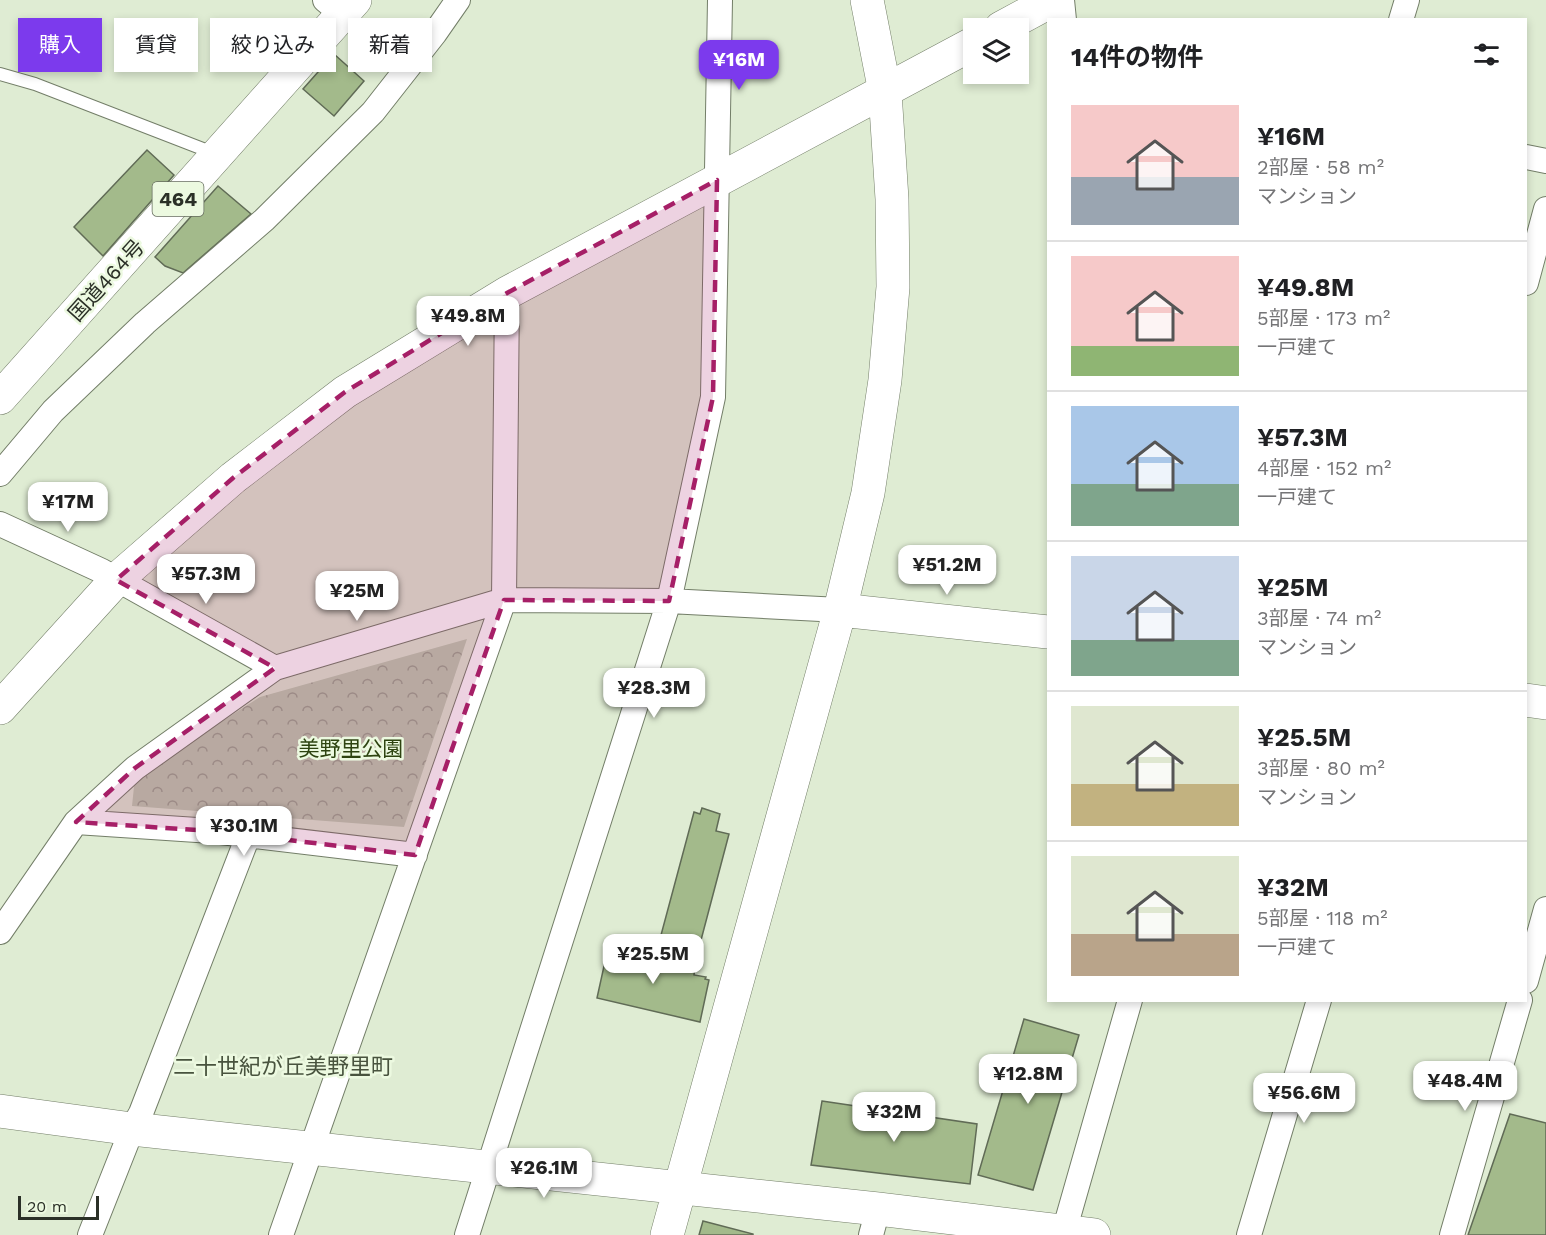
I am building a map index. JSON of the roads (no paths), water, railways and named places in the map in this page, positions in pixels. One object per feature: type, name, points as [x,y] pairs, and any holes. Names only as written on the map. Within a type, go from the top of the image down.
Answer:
[{"type":"main road","points":[[667,1235],[840,610],[868,493],[885,380],[893,287],[892,199],[885,92],[867,0]]},
{"type":"main road","points":[[1020,18],[1053,0]]},
{"type":"main road","name":"国道464号","points":[[0,398],[218,154],[341,5]]},
{"type":"main road","points":[[0,708],[116,580],[233,478],[345,392],[507,293],[963,50]]},
{"type":"main road","points":[[840,610],[1047,625]]},
{"type":"main road","points":[[1527,700],[1546,703]]},
{"type":"main road","points":[[0,1112],[132,1129],[680,1188],[875,1222],[1073,1234]]},
{"type":"street","points":[[0,474],[53,411],[145,323],[264,220],[373,111],[435,33],[458,0]]},
{"type":"street","points":[[467,1235],[669,601],[713,398],[720,0]]},
{"type":"street","points":[[1062,0],[1064,18]]},
{"type":"street","points":[[1402,18],[1407,0]]},
{"type":"street","points":[[1527,157],[1546,161]]},
{"type":"street","points":[[1527,279],[1546,209]]},
{"type":"street","points":[[281,1235],[504,600],[507,293]]},
{"type":"street","points":[[0,524],[116,580],[275,668]]},
{"type":"street","points":[[0,932],[76,822],[135,768],[275,668],[504,600],[669,601],[840,610]]},
{"type":"street","points":[[76,822],[212,831],[415,855]]},
{"type":"street","points":[[90,1235],[132,1129],[141,1113],[248,836]]},
{"type":"street","points":[[1527,977],[1546,909]]},
{"type":"street","points":[[1073,1234],[1130,1002]]},
{"type":"street","points":[[1249,1235],[1318,1002]]},
{"type":"street","points":[[1452,1235],[1519,1002]]},
{"type":"lane","points":[[0,74],[35,84],[218,154]]},
{"type":"district","name":"二十世紀が丘美野里町","points":[[283,1066]]},
{"type":"park label","name":"美野里公園","points":[[351,748]]}]
